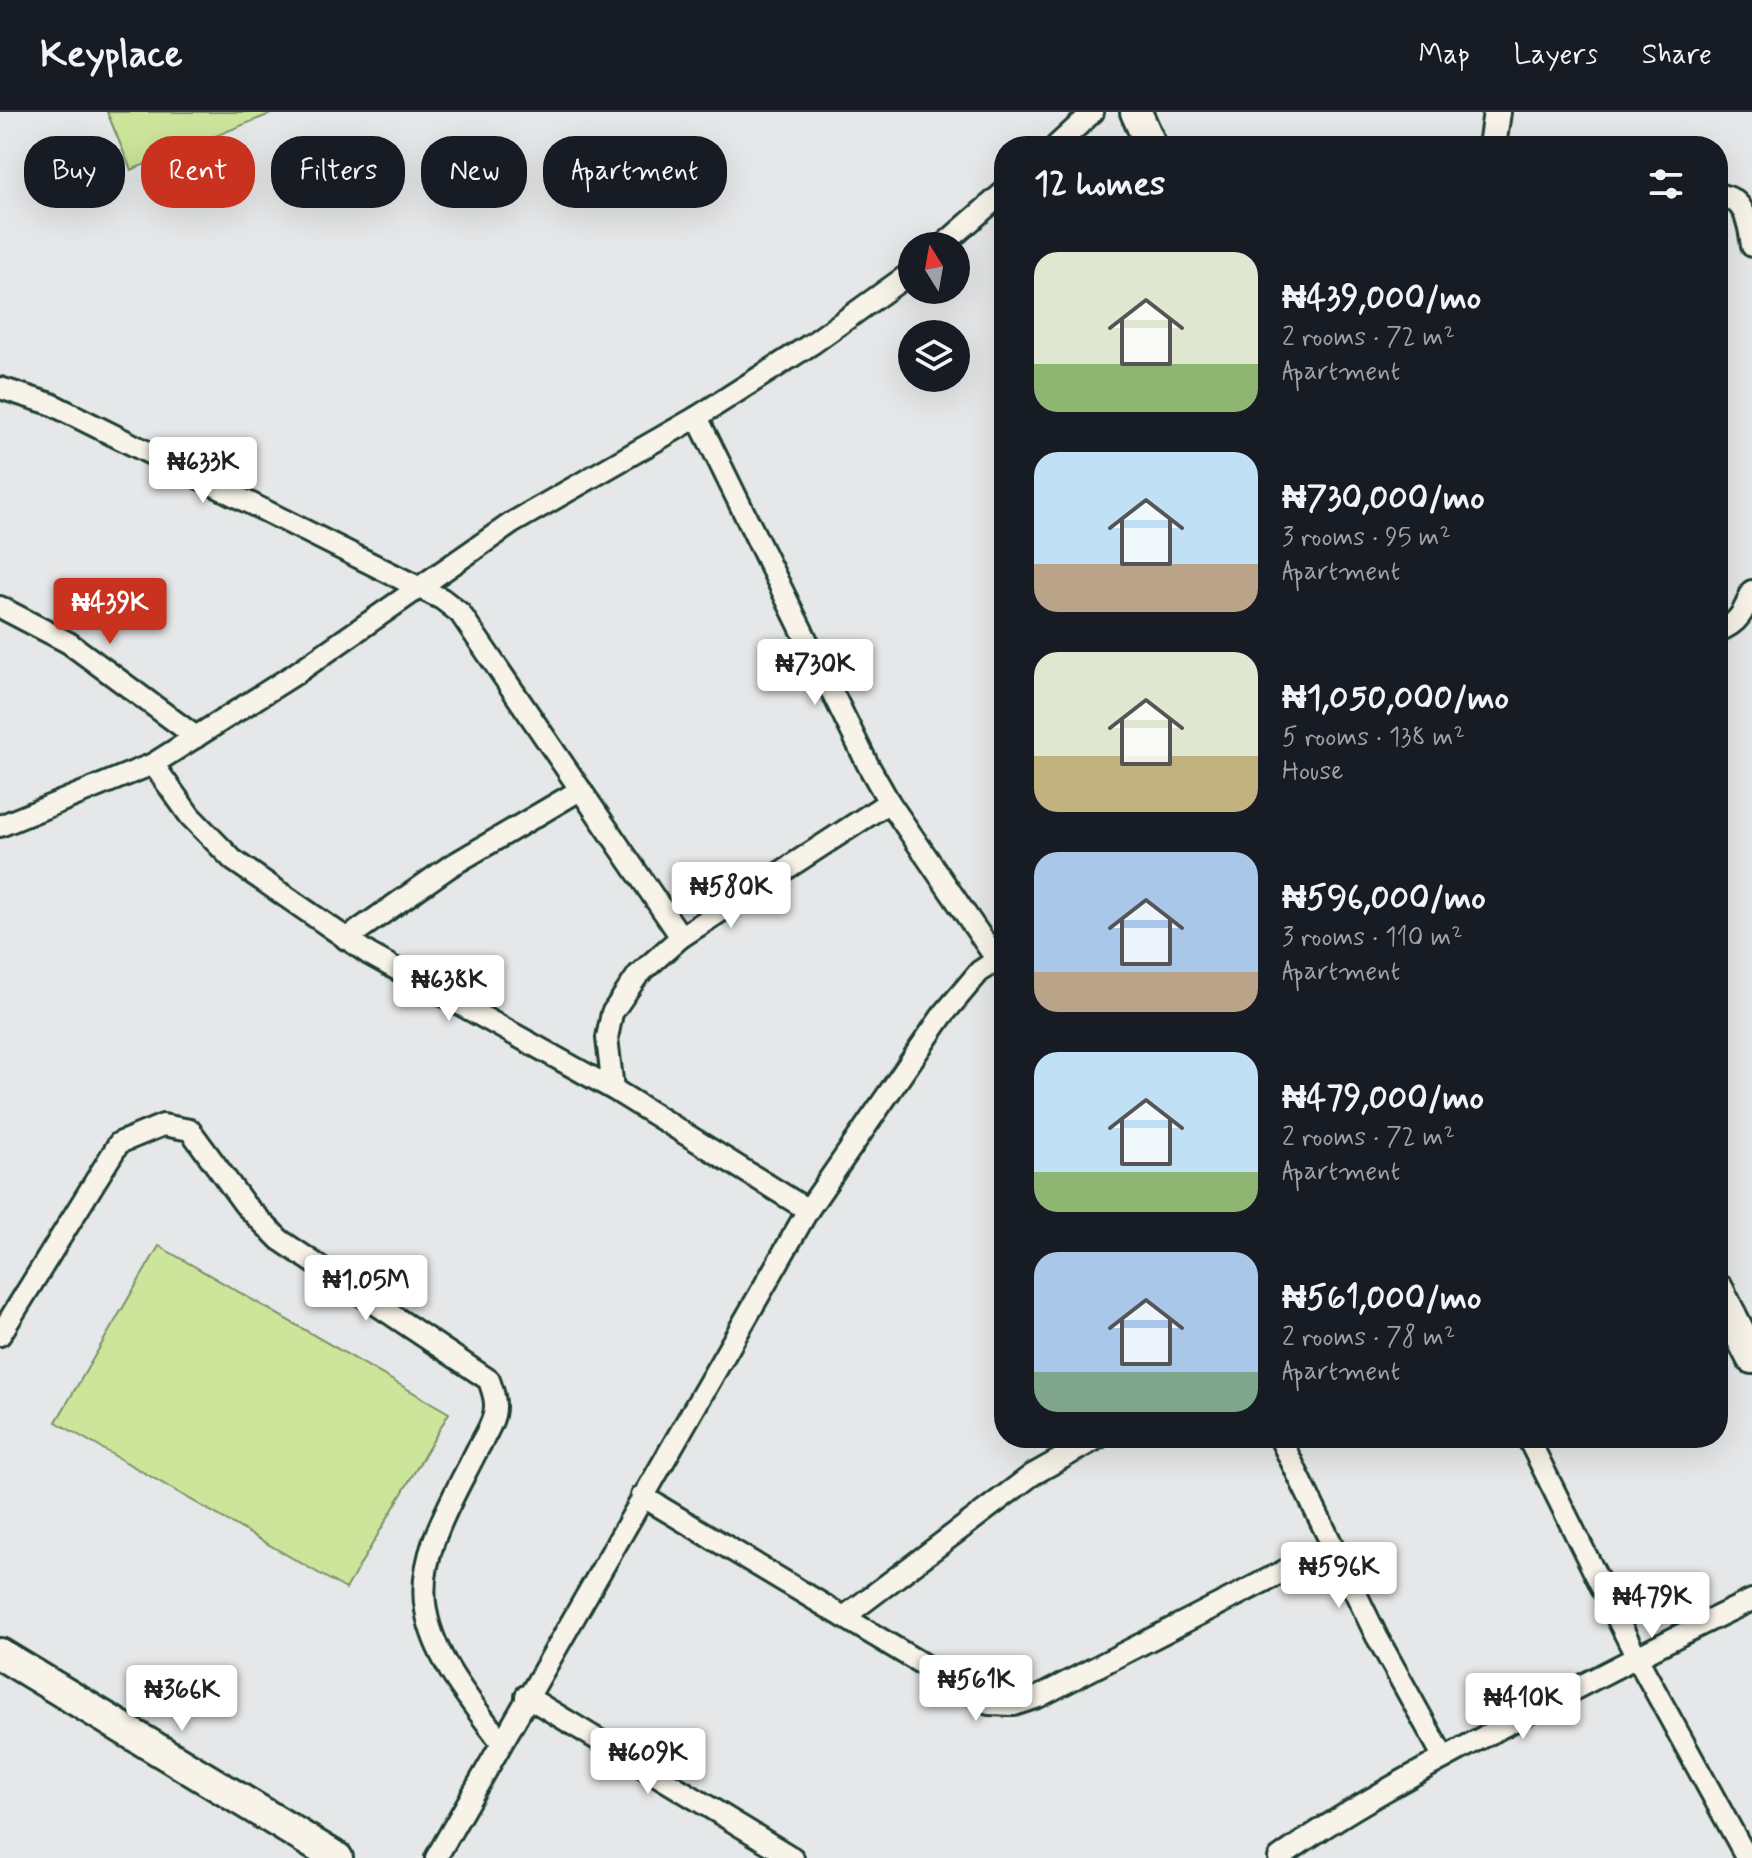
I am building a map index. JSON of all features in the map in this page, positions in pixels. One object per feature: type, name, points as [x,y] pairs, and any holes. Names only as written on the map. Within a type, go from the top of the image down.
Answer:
[{"type":"main road","points":[[1136,112],[1147,136]]},
{"type":"main road","points":[[1728,1310],[1752,1358]]},
{"type":"main road","points":[[0,1654],[337,1858]]},
{"type":"street","points":[[1067,136],[1093,112]]},
{"type":"street","points":[[1493,136],[1497,112]]},
{"type":"street","points":[[1728,196],[1741,205],[1752,246]]},
{"type":"street","points":[[958,232],[994,201]]},
{"type":"street","points":[[0,826],[153,764],[420,589],[512,523],[697,417],[813,343],[898,282]]},
{"type":"street","points":[[0,388],[51,404],[420,589],[460,613],[681,937]]},
{"type":"street","points":[[697,417],[889,802],[994,948]]},
{"type":"street","points":[[1728,627],[1744,613],[1752,591]]},
{"type":"street","points":[[0,607],[69,643],[196,737]]},
{"type":"street","points":[[153,764],[190,816],[233,860],[346,939],[613,1089],[808,1210]]},
{"type":"street","points":[[346,939],[449,867],[580,790]]},
{"type":"street","points":[[613,1089],[607,1038],[612,1013],[638,975],[681,937],[889,802]]},
{"type":"street","points":[[436,1858],[526,1696],[808,1210],[942,1016],[980,971],[994,962]]},
{"type":"street","points":[[0,1335],[119,1143],[163,1125],[190,1130],[245,1205],[280,1240],[489,1380],[495,1398],[493,1417],[450,1504],[425,1572],[424,1593],[426,1613],[452,1675],[501,1742]]},
{"type":"street","points":[[844,1617],[1032,1475],[1061,1448]]},
{"type":"street","points":[[1285,1448],[1331,1547],[1444,1758]]},
{"type":"street","points":[[1533,1448],[1737,1855]]},
{"type":"street","points":[[642,1496],[989,1704],[1014,1705],[1038,1697],[1331,1547]]},
{"type":"street","points":[[1279,1858],[1312,1834],[1444,1758],[1636,1656],[1752,1600]]},
{"type":"street","points":[[526,1696],[793,1858]]},
{"type":"green space","points":[[107,112],[275,112],[215,136],[141,136],[141,166],[131,170],[125,156],[125,136],[117,136]]},
{"type":"green space","points":[[159,1246],[449,1413],[346,1589],[56,1422]]}]
